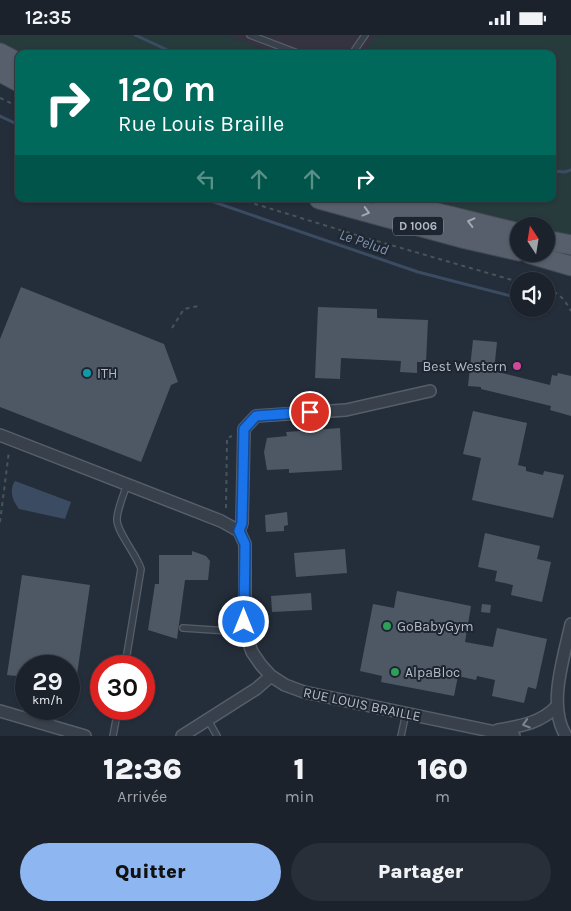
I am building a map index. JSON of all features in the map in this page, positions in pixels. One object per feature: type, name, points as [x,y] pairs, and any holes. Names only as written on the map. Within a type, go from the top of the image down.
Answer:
[{"type":"main road","points":[[0,53],[15,61]]},
{"type":"main road","points":[[0,73],[15,80]]},
{"type":"main road","name":"D 1006","points":[[330,202],[510,249]]},
{"type":"main road","name":"D 1006","points":[[393,202],[510,231]]},
{"type":"main road","points":[[555,241],[571,245]]},
{"type":"main road","points":[[555,261],[571,266]]},
{"type":"street","points":[[244,429],[256,416],[346,410],[430,391]]},
{"type":"street","name":"RUE LOUIS BRAILLE","points":[[244,429],[242,523],[239,531],[245,544],[245,632],[252,652],[261,665],[271,676],[285,685],[304,692],[514,736]]},
{"type":"street","points":[[0,435],[222,521],[239,531]]},
{"type":"street","points":[[566,736],[558,717],[557,705],[559,683],[571,624]]},
{"type":"street","points":[[559,683],[571,638]]},
{"type":"street","points":[[182,736],[256,689],[271,676]]},
{"type":"street","name":"RUE LOUIS BRAILLE","points":[[489,731],[522,726],[538,720],[550,714],[557,705]]},
{"type":"street","points":[[0,711],[85,736]]},
{"type":"lane","points":[[250,35],[289,50]]},
{"type":"lane","points":[[355,50],[365,35]]},
{"type":"lane","points":[[127,484],[116,519],[118,527],[139,561],[141,569],[127,655]]},
{"type":"lane","points":[[183,628],[245,632]]},
{"type":"lane","points":[[401,736],[406,713]]},
{"type":"lane","points":[[113,736],[116,720]]},
{"type":"lane","points":[[208,720],[217,736]]},
{"type":"path","points":[[0,98],[15,105]]},
{"type":"path","points":[[249,202],[363,237],[510,278]]},
{"type":"path","points":[[555,292],[564,298],[571,311]]},
{"type":"path","points":[[172,327],[184,309],[198,306]]},
{"type":"path","points":[[226,508],[227,438],[244,429]]},
{"type":"path","points":[[0,522],[9,451]]},
{"type":"shaded area","points":[[224,35],[571,35],[556,50],[267,50]]},
{"type":"green space","points":[[0,35],[225,35],[267,50],[15,50],[15,52],[0,44]]},
{"type":"green space","points":[[377,35],[571,35],[571,236],[555,233],[555,217],[510,217],[510,222],[439,202],[556,202],[556,50],[365,50]]},
{"type":"water","points":[[15,481],[71,502],[65,519],[19,509],[12,495]]},
{"type":"building","name":"ITH","points":[[21,287],[164,344],[178,382],[171,385],[141,462],[0,407],[0,339]]},
{"type":"building","points":[[318,307],[377,309],[377,318],[428,320],[426,362],[417,362],[417,373],[400,372],[401,361],[341,358],[340,379],[315,378]]},
{"type":"building","points":[[473,340],[497,342],[494,371],[550,385],[552,375],[557,376],[558,373],[571,376],[571,416],[550,410],[551,406],[481,389],[481,387],[468,386]]},
{"type":"building","points":[[473,411],[527,423],[518,465],[526,467],[526,471],[543,475],[544,471],[564,475],[553,518],[472,500],[481,458],[463,454]]},
{"type":"building","points":[[340,428],[342,470],[289,473],[289,469],[267,470],[264,452],[267,438],[287,436],[286,432]]},
{"type":"building","points":[[287,512],[288,525],[284,526],[284,531],[266,532],[265,515]]},
{"type":"building","points":[[485,533],[540,546],[537,559],[551,562],[542,602],[511,595],[513,585],[495,581],[497,571],[478,567]]},
{"type":"building","points":[[345,549],[347,573],[296,577],[294,553]]},
{"type":"building","points":[[192,551],[206,556],[210,561],[208,580],[185,580],[177,639],[148,630],[155,584],[159,584],[159,555],[192,555]]},
{"type":"building","points":[[22,575],[90,585],[80,655],[15,655],[15,676],[7,675]]},
{"type":"building","points":[[397,591],[471,606],[465,642],[493,647],[497,628],[547,639],[536,689],[528,687],[524,703],[492,696],[495,680],[477,676],[476,680],[458,676],[454,696],[381,682],[382,676],[360,671],[373,604],[394,608]]},
{"type":"building","points":[[311,593],[312,610],[272,612],[271,596]]},
{"type":"building","points":[[482,604],[491,605],[490,613],[481,612]]},
{"type":"waterway","name":"Le Pelud","points":[[135,35],[167,50]]},
{"type":"waterway","name":"Le Pelud","points":[[0,116],[15,123]]},
{"type":"waterway","name":"Le Pelud","points":[[556,171],[571,170]]},
{"type":"waterway","name":"Le Pelud","points":[[214,202],[418,272],[510,296]]},
{"type":"place","name":"Best Western","points":[[517,366]]},
{"type":"place","name":"ITH","points":[[87,373]]},
{"type":"place","name":"GoBabyGym","points":[[387,626]]},
{"type":"place","name":"AlpaBloc","points":[[395,672]]},
{"type":"route","points":[[244,622],[245,544],[239,531],[242,523],[244,429],[256,416],[310,412]]}]
